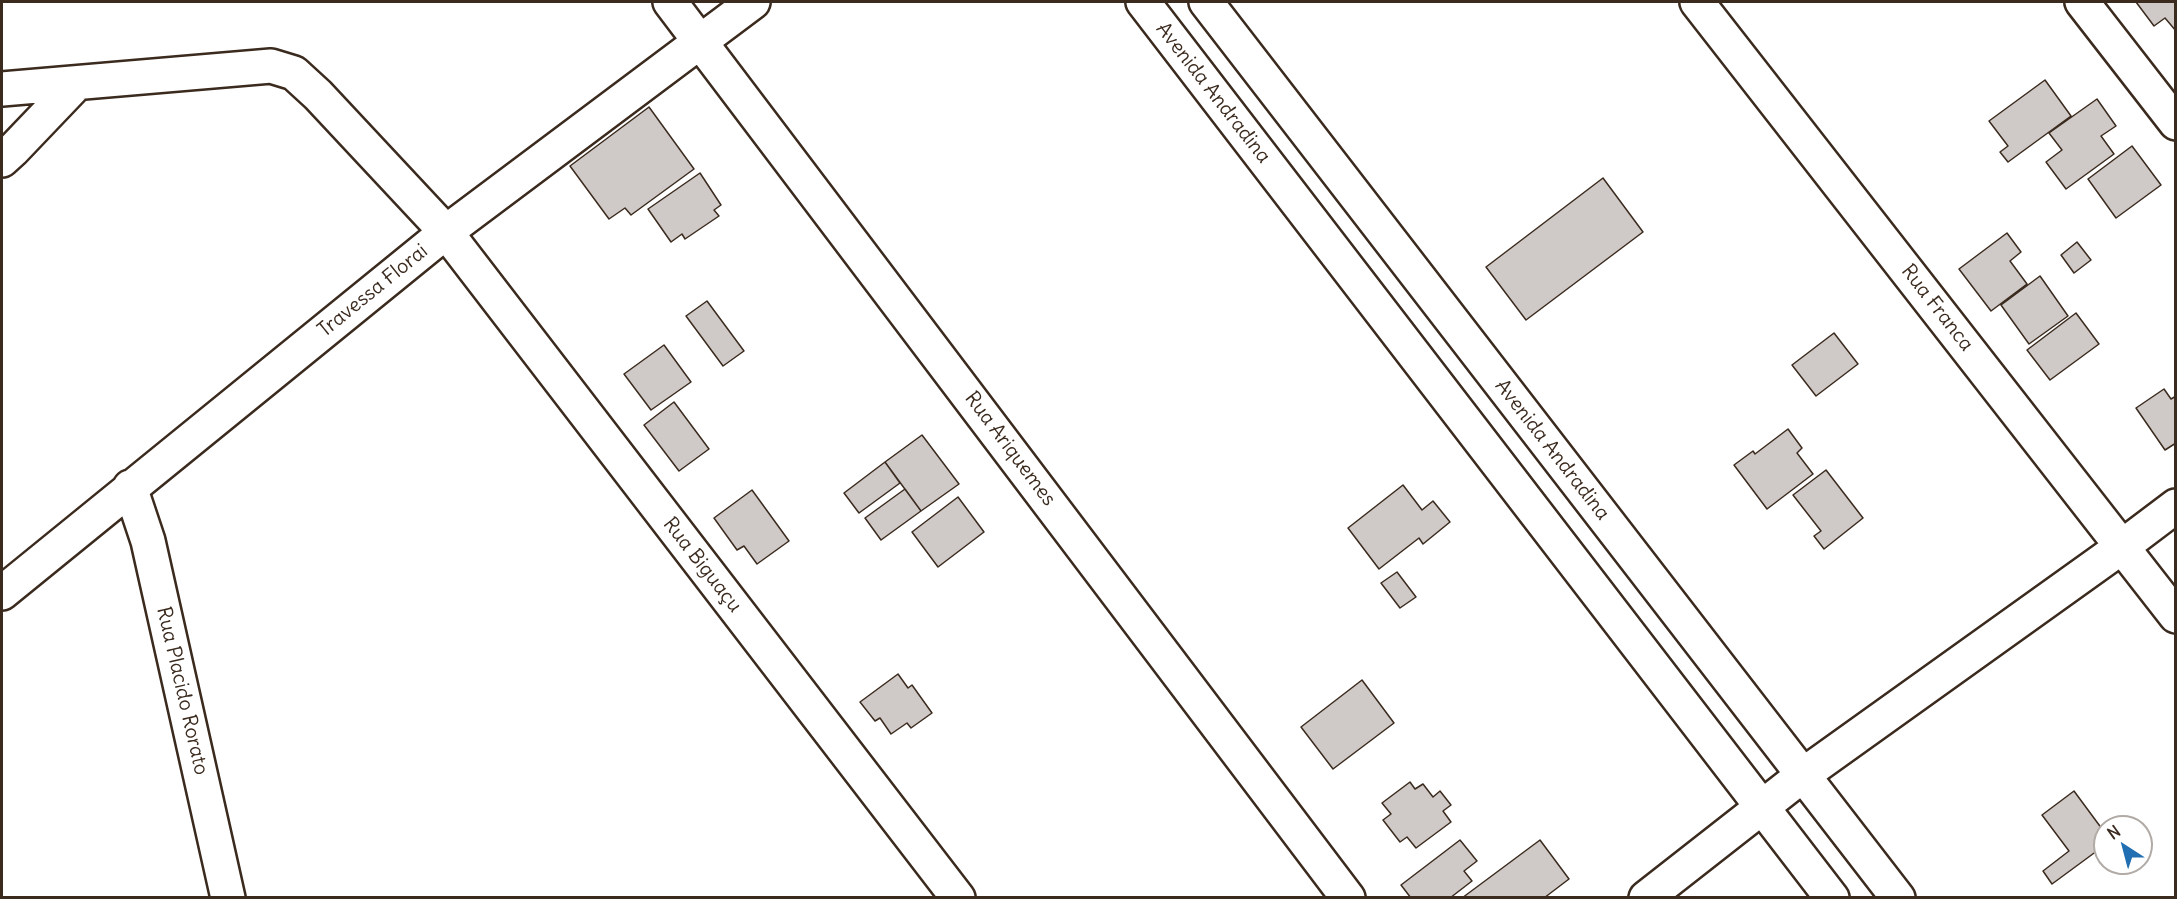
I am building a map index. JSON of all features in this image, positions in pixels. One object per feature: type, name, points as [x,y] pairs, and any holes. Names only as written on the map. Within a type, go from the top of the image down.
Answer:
[{"type":"street","name":"Rua Ariquemes","points":[[670,2],[1348,897]]},
{"type":"street","name":"Travessa Florai","points":[[2,593],[446,232],[753,2]]},
{"type":"street","name":"Avenida Andradina","points":[[1143,2],[1832,897]]},
{"type":"street","name":"Avenida Andradina","points":[[1206,2],[1898,897]]},
{"type":"street","name":"Rua Franca","points":[[1697,2],[2123,546],[2175,616]]},
{"type":"street","points":[[2082,2],[2175,123]]},
{"type":"street","name":"Rua Biguaçu","points":[[2,89],[271,66],[294,73],[318,95],[446,232],[958,897]]},
{"type":"street","points":[[2,160],[77,82]]},
{"type":"street","name":"Rua Placido Rorato","points":[[130,487],[148,541],[228,897]]},
{"type":"street","points":[[1646,897],[1803,776],[2123,546],[2175,506]]},
{"type":"building","points":[[2136,2],[2176,2],[2176,31],[2165,18],[2154,26]]},
{"type":"building","points":[[2045,80],[2071,116],[2008,162],[2000,152],[2008,146],[1989,121]]},
{"type":"building","points":[[2097,99],[2116,126],[2101,136],[2114,154],[2066,189],[2046,162],[2062,150],[2049,133]]},
{"type":"building","points":[[649,107],[694,169],[631,215],[625,208],[609,219],[570,166]]},
{"type":"building","points":[[2132,146],[2161,185],[2116,218],[2088,179]]},
{"type":"building","points":[[700,173],[721,205],[714,210],[719,216],[685,239],[682,234],[671,242],[648,209]]},
{"type":"building","points":[[1603,178],[1643,232],[1526,320],[1486,267]]},
{"type":"building","points":[[2007,233],[2021,252],[2010,261],[2027,284],[1991,311],[1959,269]]},
{"type":"building","points":[[2077,242],[2091,260],[2074,273],[2061,255]]},
{"type":"building","points":[[2040,276],[2068,316],[2029,344],[2001,305]]},
{"type":"building","points":[[707,301],[744,351],[723,366],[686,316]]},
{"type":"building","points":[[2076,313],[2099,344],[2050,380],[2027,350]]},
{"type":"building","points":[[1834,333],[1858,364],[1816,396],[1792,365]]},
{"type":"building","points":[[664,345],[691,382],[651,410],[624,374]]},
{"type":"building","points":[[2164,389],[2171,399],[2176,396],[2176,443],[2165,450],[2136,408]]},
{"type":"building","points":[[674,402],[709,449],[679,471],[644,425]]},
{"type":"building","points":[[1788,429],[1802,448],[1797,453],[1813,474],[1767,509],[1734,465],[1753,451],[1755,454]]},
{"type":"building","points":[[922,435],[959,484],[921,511],[885,462]]},
{"type":"building","points":[[885,462],[900,483],[859,513],[844,493]]},
{"type":"building","points":[[1826,470],[1863,518],[1824,549],[1814,536],[1821,531],[1793,495]]},
{"type":"building","points":[[1403,485],[1422,510],[1433,501],[1450,522],[1423,544],[1419,538],[1379,569],[1348,528]]},
{"type":"building","points":[[905,489],[921,511],[881,540],[865,518]]},
{"type":"building","points":[[752,490],[789,541],[757,564],[744,546],[737,550],[714,518]]},
{"type":"building","points":[[958,497],[984,532],[938,567],[912,532]]},
{"type":"building","points":[[1397,572],[1416,597],[1400,608],[1381,583]]},
{"type":"building","points":[[898,674],[908,688],[912,685],[932,713],[911,728],[907,723],[891,734],[880,718],[875,721],[860,702]]},
{"type":"building","points":[[1362,680],[1394,723],[1333,769],[1301,727]]},
{"type":"building","points":[[1410,782],[1415,789],[1423,784],[1433,797],[1440,791],[1451,805],[1443,811],[1451,822],[1416,848],[1407,837],[1400,842],[1383,820],[1391,814],[1382,803]]},
{"type":"building","points":[[2074,791],[2093,817],[2093,854],[2052,884],[2043,871],[2069,851],[2042,815]]},
{"type":"building","points":[[1460,840],[1477,861],[1464,871],[1472,881],[1450,898],[1411,898],[1401,885]]},
{"type":"building","points":[[1540,840],[1569,879],[1544,898],[1462,898]]}]
